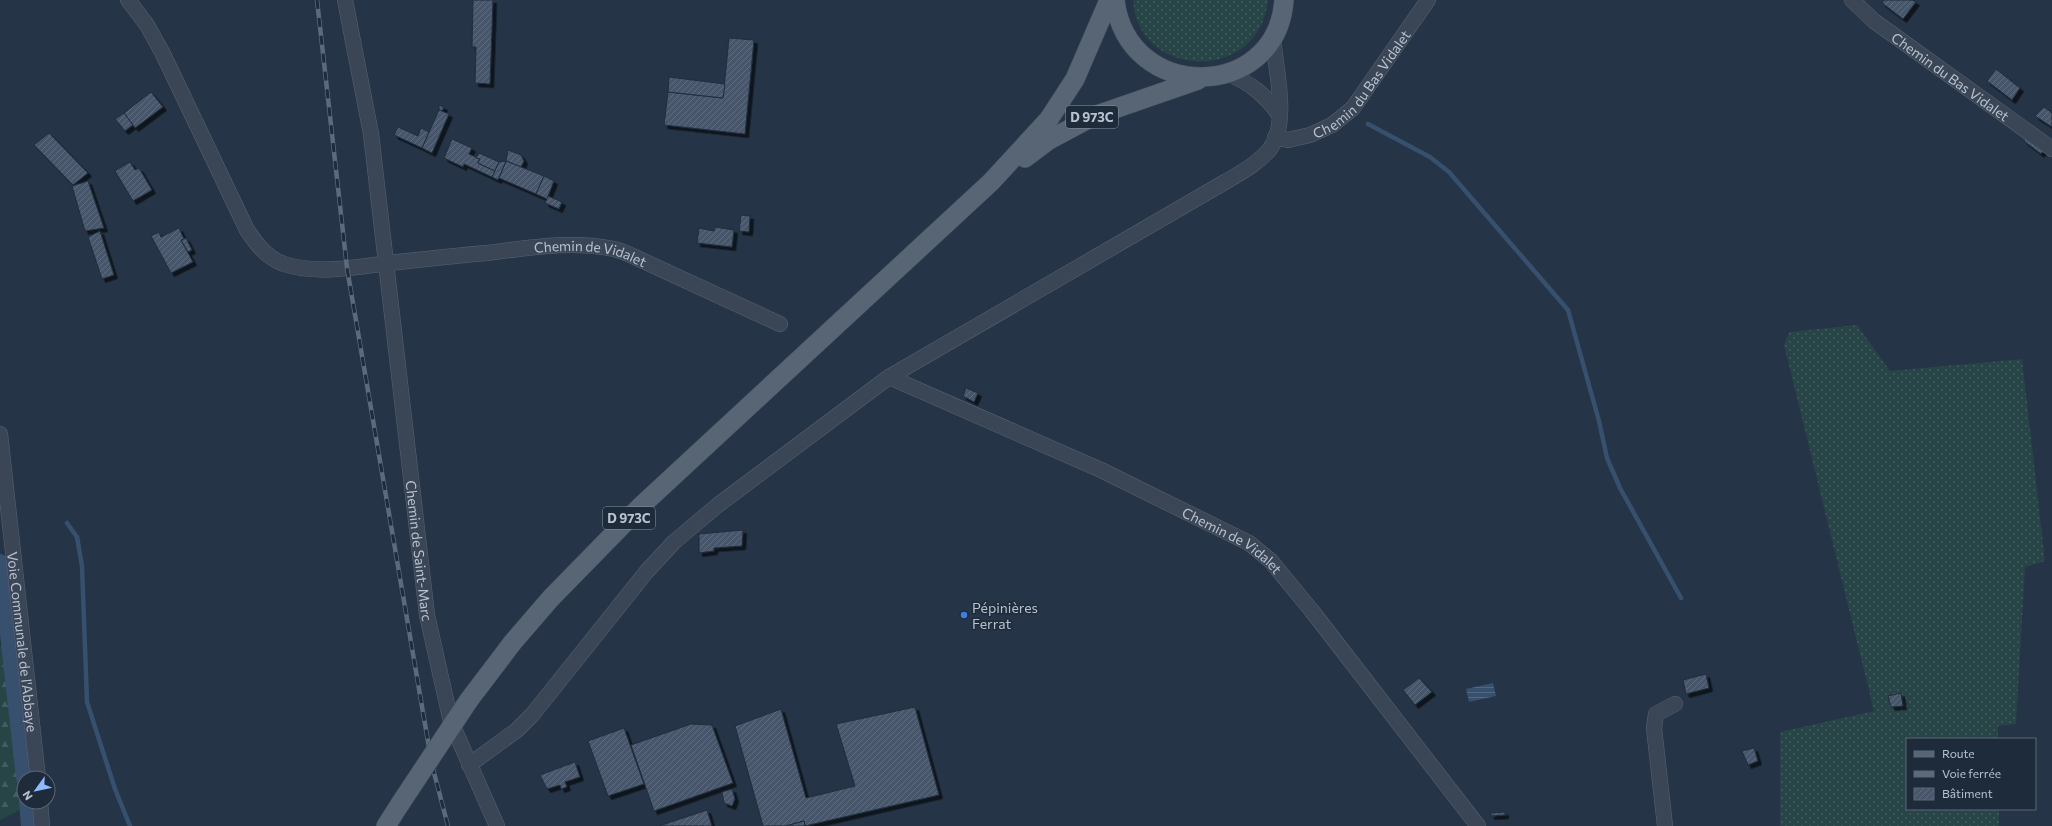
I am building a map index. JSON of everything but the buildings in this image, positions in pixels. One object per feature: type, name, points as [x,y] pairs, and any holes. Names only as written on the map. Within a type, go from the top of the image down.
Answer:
[{"type":"main road","name":"D 973C","points":[[386,826],[469,700],[513,642],[551,598],[641,506],[991,182],[1049,120],[1075,79],[1109,0]]},
{"type":"main road","points":[[1115,0],[1117,16],[1130,42],[1150,62],[1176,75],[1205,78],[1227,73],[1245,65],[1261,52],[1273,37],[1287,4]]},
{"type":"main road","name":"D 973C","points":[[991,182],[1050,140],[1094,116],[1205,78]]},
{"type":"street","name":"Chemin de Vidalet","points":[[128,0],[147,25],[247,230],[264,253],[285,264],[305,268],[347,268],[539,247],[574,245],[599,246],[616,249],[780,324]]},
{"type":"street","name":"Chemin de Saint-Marc","points":[[345,0],[371,134],[427,614],[451,722],[469,765],[498,826]]},
{"type":"street","name":"Chemin du Bas Vidalet","points":[[1275,137],[1288,140],[1310,135],[1332,125],[1353,108],[1428,0]]},
{"type":"street","name":"Chemin du Bas Vidalet","points":[[1852,0],[1874,21],[2052,149]]},
{"type":"street","points":[[469,765],[517,730],[532,715],[647,571],[674,542],[718,505],[890,377],[1241,173],[1261,158],[1270,148],[1275,137],[1280,116],[1280,98],[1273,37]]},
{"type":"street","points":[[1227,73],[1247,82],[1262,94],[1280,116]]},
{"type":"street","name":"Chemin de Vidalet","points":[[890,377],[1101,470],[1249,543],[1271,561],[1312,611],[1478,826]]},
{"type":"street","name":"Voie Communale de l'Abbaye","points":[[0,434],[37,770]]},
{"type":"street","points":[[1665,826],[1654,728],[1656,714],[1675,704]]},
{"type":"street","points":[[41,810],[42,826]]},
{"type":"green space","points":[[1133,0],[1268,0],[1260,28],[1244,47],[1222,58],[1199,62],[1175,57],[1155,45],[1140,26]]},
{"type":"green space","points":[[1857,325],[1890,371],[2022,359],[2045,561],[2025,567],[2016,724],[1998,726],[1998,738],[1906,738],[1906,810],[1999,810],[1999,826],[1780,826],[1780,732],[1874,711],[1784,345],[1789,332]]},
{"type":"green space","points":[[0,646],[6,647],[20,770],[16,770],[16,810],[20,810],[0,820]]},
{"type":"water","points":[[1493,683],[1496,696],[1469,702],[1466,689]]},
{"type":"waterway","points":[[1368,124],[1430,157],[1449,172],[1568,310],[1599,421],[1607,458],[1620,488],[1681,598]]},
{"type":"waterway","points":[[67,523],[77,537],[82,566],[87,702],[115,789],[130,826]]},
{"type":"waterway","points":[[0,562],[23,770]]},
{"type":"waterway","points":[[28,810],[29,826]]},
{"type":"railway","points":[[317,0],[347,268],[432,765],[448,826]]},
{"type":"place","name":"Pépinières Ferrat","points":[[964,615]]}]
